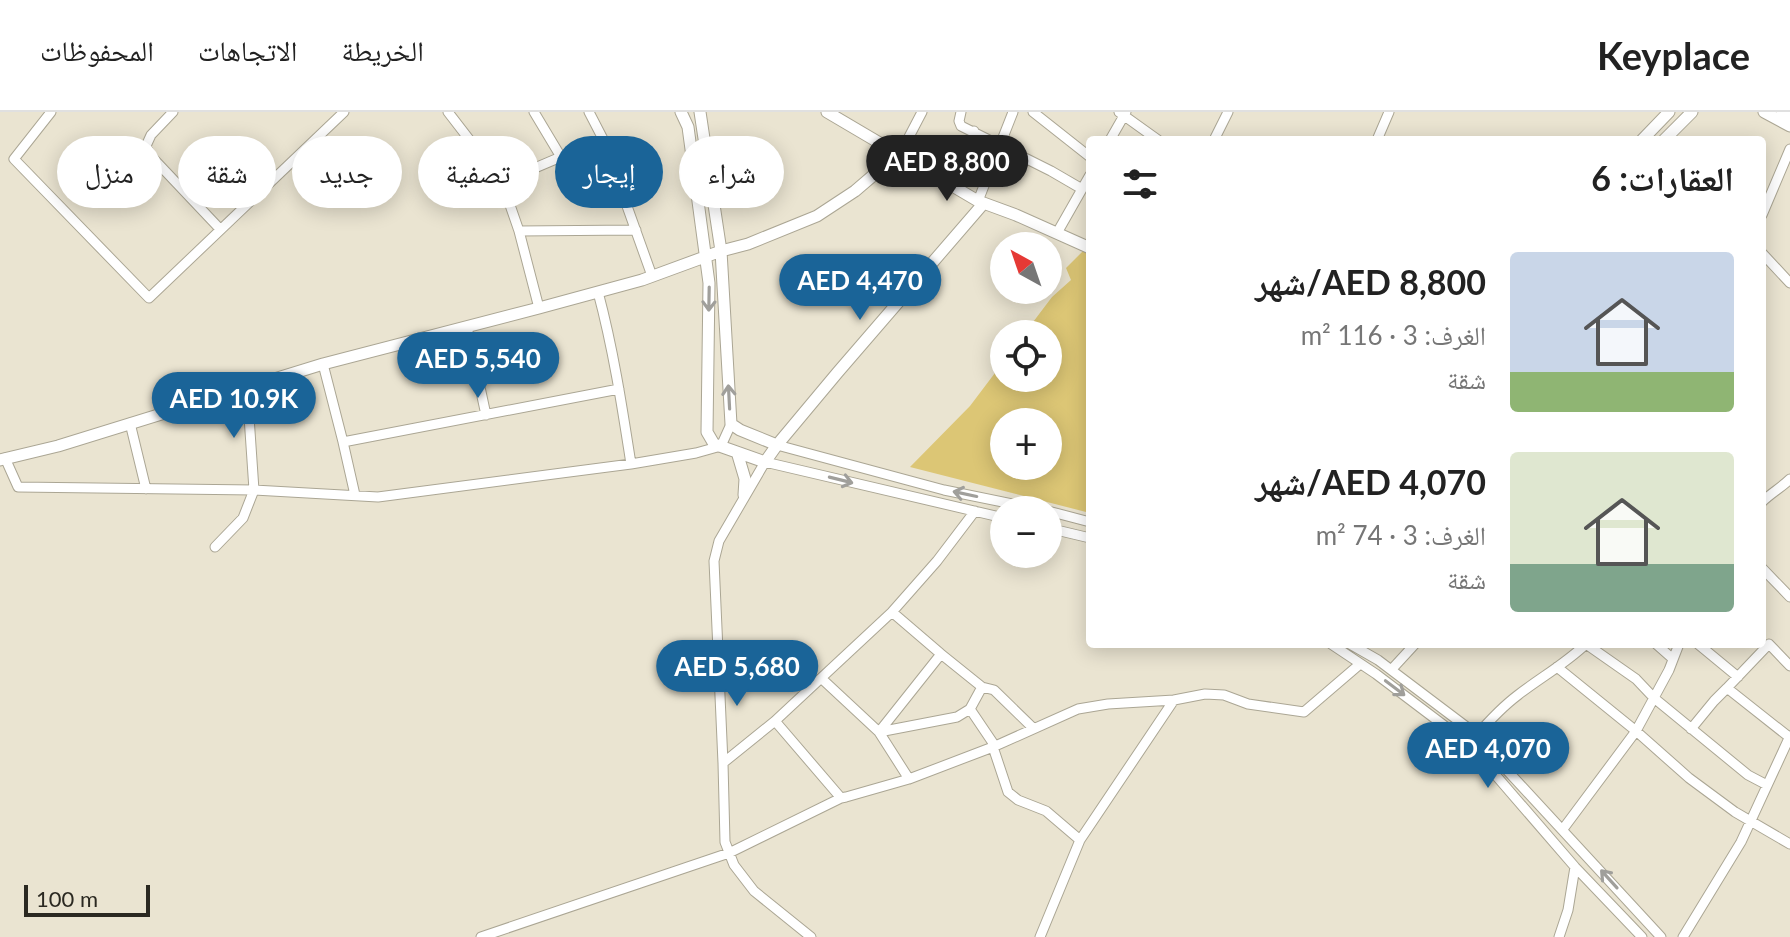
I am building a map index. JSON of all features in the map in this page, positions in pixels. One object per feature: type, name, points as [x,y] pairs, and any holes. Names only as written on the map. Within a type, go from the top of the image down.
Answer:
[{"type":"main road","points":[[681,112],[688,127],[709,283],[707,432],[714,444],[765,462],[981,203]]},
{"type":"main road","points":[[700,112],[721,251],[731,424],[777,445]]},
{"type":"main road","points":[[827,112],[981,203],[1055,232]]},
{"type":"main road","points":[[1668,136],[1692,112]]},
{"type":"main road","points":[[1764,112],[1790,126]]},
{"type":"main road","points":[[1782,112],[1790,116]]},
{"type":"main road","points":[[1645,136],[1664,114]]},
{"type":"main road","points":[[2,459],[58,446],[323,364],[598,292],[748,244],[817,216],[855,191],[898,156]]},
{"type":"main road","points":[[1062,235],[1086,246]]},
{"type":"main road","points":[[737,452],[745,479],[744,495]]},
{"type":"street","points":[[51,112],[14,159],[149,298],[344,112]]},
{"type":"street","points":[[173,112],[151,135],[146,146],[150,155],[220,229]]},
{"type":"street","points":[[448,112],[467,136]]},
{"type":"street","points":[[534,112],[555,147]]},
{"type":"street","points":[[589,112],[601,136]]},
{"type":"street","points":[[898,156],[922,112]]},
{"type":"street","points":[[961,112],[959,124],[1082,189]]},
{"type":"street","points":[[981,203],[999,144],[1013,112]]},
{"type":"street","points":[[1033,112],[1086,154]]},
{"type":"street","points":[[1216,136],[1228,112]]},
{"type":"street","points":[[1379,136],[1389,112]]},
{"type":"street","points":[[1112,136],[1123,113],[1153,136]]},
{"type":"street","points":[[951,185],[974,131]]},
{"type":"street","points":[[1766,206],[1790,149]]},
{"type":"street","points":[[1058,232],[1086,182]]},
{"type":"street","points":[[511,208],[539,308]]},
{"type":"street","points":[[628,208],[652,276]]},
{"type":"street","points":[[519,231],[636,230]]},
{"type":"street","points":[[1766,257],[1790,283]]},
{"type":"street","points":[[598,292],[631,464]]},
{"type":"street","points":[[467,327],[486,415]]},
{"type":"street","points":[[323,364],[355,495]]},
{"type":"street","points":[[215,547],[243,518],[254,490],[247,387]]},
{"type":"street","points":[[343,442],[619,389]]},
{"type":"street","points":[[130,423],[146,489]]},
{"type":"street","points":[[2,459],[18,487],[254,490],[378,497],[696,453],[721,446],[731,424]]},
{"type":"street","points":[[777,445],[990,499]]},
{"type":"street","points":[[811,937],[754,891],[734,865],[725,842],[714,561],[719,541],[765,462],[990,515]]},
{"type":"street","points":[[1766,498],[1790,479]]},
{"type":"street","points":[[1779,490],[1790,498]]},
{"type":"street","points":[[723,763],[775,721],[892,612],[975,511]]},
{"type":"street","points":[[1062,515],[1086,521]]},
{"type":"street","points":[[1062,531],[1086,537]]},
{"type":"street","points":[[1766,572],[1790,597]]},
{"type":"street","points":[[892,612],[982,687],[994,690],[1033,728]]},
{"type":"street","points":[[1766,647],[1769,644],[1790,666]]},
{"type":"street","points":[[1337,648],[1376,674],[1465,743],[1642,937]]},
{"type":"street","points":[[1357,648],[1392,669],[1468,728],[1661,937]]},
{"type":"street","points":[[1392,669],[1411,648]]},
{"type":"street","points":[[1476,736],[1520,693],[1581,648]]},
{"type":"street","points":[[1592,648],[1636,679],[1654,698],[1748,775],[1767,785]]},
{"type":"street","points":[[1661,648],[1673,659]]},
{"type":"street","points":[[1563,829],[1636,731],[1677,648]]},
{"type":"street","points":[[1703,648],[1738,677]]},
{"type":"street","points":[[1691,729],[1765,648]]},
{"type":"street","points":[[879,732],[941,654]]},
{"type":"street","points":[[481,937],[729,853],[841,798],[909,779],[1078,709],[1205,694],[1224,695],[1248,704],[1304,712],[1360,664]]},
{"type":"street","points":[[1557,667],[1689,778],[1735,812],[1790,844]]},
{"type":"street","points":[[821,678],[879,732],[909,779]]},
{"type":"street","points":[[879,732],[957,717],[970,709],[982,687]]},
{"type":"street","points":[[1683,937],[1741,842],[1790,737],[1727,688]]},
{"type":"street","points":[[1040,937],[1080,840],[1174,700]]},
{"type":"street","points":[[970,709],[994,746],[1008,792],[1018,800],[1046,811],[1080,840]]},
{"type":"street","points":[[775,721],[841,798]]},
{"type":"street","points":[[1559,937],[1568,910],[1575,867]]},
{"type":"shaded area","points":[[1083,251],[1086,252],[1086,512],[1062,506],[1062,496],[1023,496],[910,467],[970,406],[990,380],[990,392],[1062,392],[1062,320],[1035,320],[1047,304],[1062,304],[1062,288],[1071,280],[1066,268]]}]
